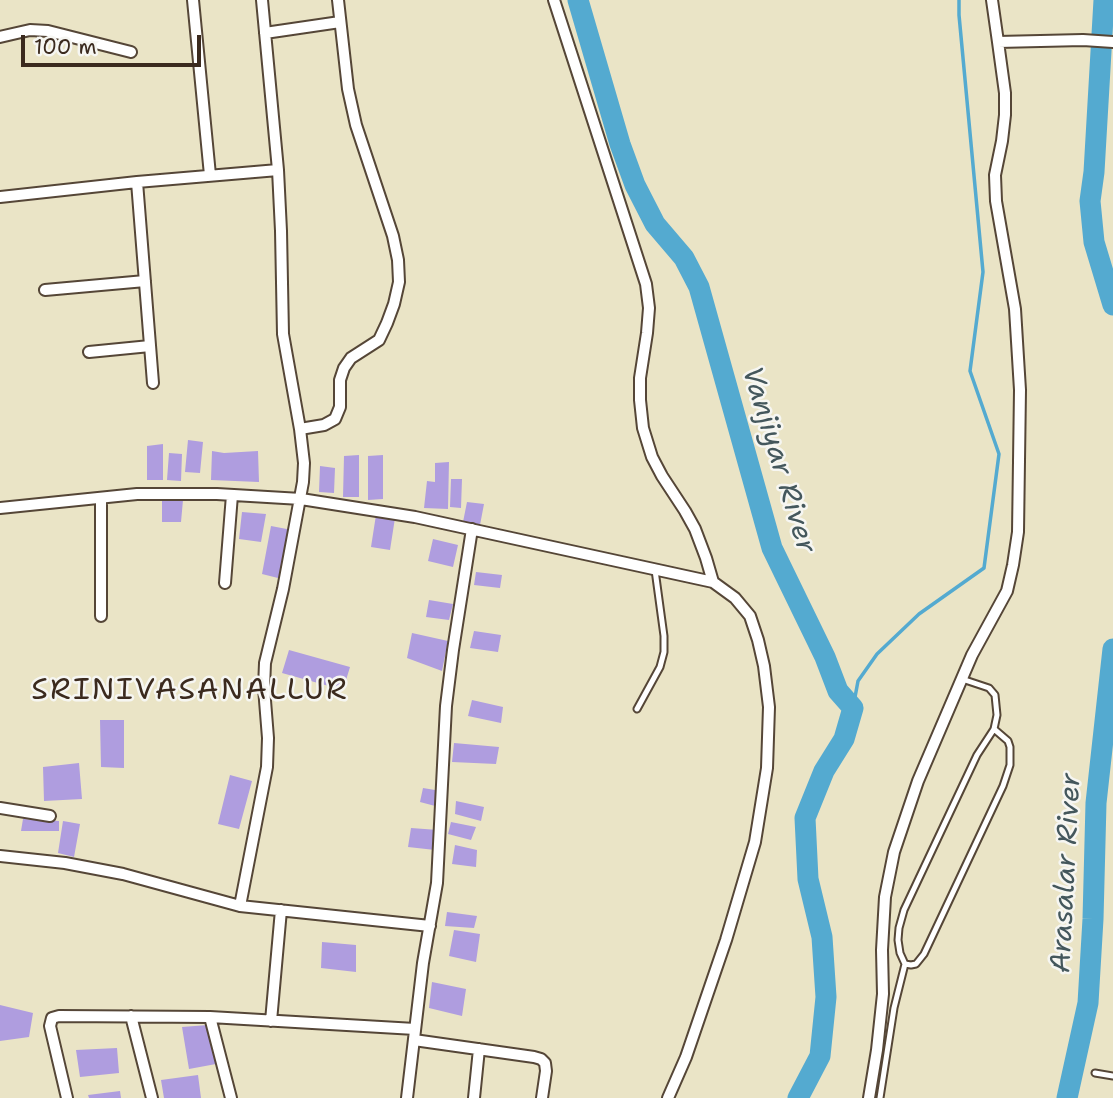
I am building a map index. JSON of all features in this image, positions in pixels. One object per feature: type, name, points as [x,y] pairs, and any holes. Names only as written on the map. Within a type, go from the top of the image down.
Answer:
[{"type":"street","points":[[193,0],[210,175]]},
{"type":"street","points":[[240,905],[267,767],[265,663],[301,499],[304,463],[283,334],[278,170],[262,0]]},
{"type":"street","points":[[300,429],[324,425],[335,419],[340,407],[340,380],[344,368],[351,358],[379,340],[394,304],[399,282],[393,236],[356,125],[348,89],[338,0]]},
{"type":"street","points":[[554,0],[646,284],[649,308],[640,378],[643,428],[652,457],[695,529],[713,582]]},
{"type":"street","points":[[869,1098],[883,994],[885,897],[894,852],[918,781],[961,679],[1007,591],[1018,532],[1020,390],[1015,309],[996,201],[995,175],[1002,141],[1005,93],[992,0]]},
{"type":"street","points":[[265,33],[340,22]]},
{"type":"street","points":[[0,37],[30,30],[48,31],[131,52]]},
{"type":"street","points":[[998,41],[1113,42]]},
{"type":"street","points":[[0,197],[137,181],[278,170]]},
{"type":"street","points":[[137,181],[153,383]]},
{"type":"street","points":[[45,290],[145,281]]},
{"type":"street","points":[[89,352],[150,346]]},
{"type":"street","points":[[0,508],[137,494],[301,499],[415,517],[713,582],[735,598],[750,616],[758,640],[769,707],[767,768],[755,842],[726,940],[668,1098]]},
{"type":"street","points":[[225,583],[232,495]]},
{"type":"street","points":[[101,498],[101,616]]},
{"type":"street","points":[[407,1098],[437,883],[446,705],[472,529]]},
{"type":"street","points":[[0,808],[50,816]]},
{"type":"street","points":[[0,856],[65,863],[123,874],[240,905],[430,926]]},
{"type":"street","points":[[271,1021],[281,910]]},
{"type":"street","points":[[67,1098],[50,1026],[52,1018],[59,1016],[210,1017],[414,1035],[541,1059],[545,1063],[546,1071],[542,1098]]},
{"type":"street","points":[[131,1016],[152,1098]]},
{"type":"street","points":[[210,1017],[231,1098]]},
{"type":"street","points":[[474,1098],[479,1049]]},
{"type":"lane","points":[[637,709],[660,667],[664,652],[655,570]]},
{"type":"lane","points":[[880,1098],[894,1008],[905,964],[898,940],[904,910],[972,767],[994,729],[997,715],[995,695],[989,688],[961,679]]},
{"type":"lane","points":[[905,964],[916,964],[924,954],[1003,786],[1010,765],[1010,747],[1008,741],[994,729]]},
{"type":"lane","points":[[1095,1073],[1113,1076]]},
{"type":"building","points":[[188,440],[203,442],[200,473],[185,472]]},
{"type":"building","points":[[163,444],[163,480],[147,480],[147,446]]},
{"type":"building","points":[[212,451],[258,451],[259,482],[211,480]]},
{"type":"building","points":[[169,453],[182,454],[181,481],[167,480]]},
{"type":"building","points":[[359,455],[359,497],[343,497],[344,456]]},
{"type":"building","points":[[383,455],[383,499],[368,500],[368,456]]},
{"type":"building","points":[[449,462],[448,509],[424,508],[427,481],[435,482],[435,463]]},
{"type":"building","points":[[320,466],[335,468],[334,493],[319,492]]},
{"type":"building","points":[[451,479],[462,479],[461,508],[450,507]]},
{"type":"building","points":[[183,500],[181,522],[162,522],[162,501]]},
{"type":"building","points":[[467,502],[484,504],[480,525],[463,522]]},
{"type":"building","points":[[242,512],[266,514],[261,542],[239,539]]},
{"type":"building","points":[[376,515],[395,518],[390,550],[371,547]]},
{"type":"building","points":[[271,526],[292,530],[282,579],[262,574]]},
{"type":"building","points":[[433,539],[458,545],[453,567],[428,561]]},
{"type":"building","points":[[476,572],[502,575],[500,588],[474,585]]},
{"type":"building","points":[[429,600],[453,604],[449,620],[426,617]]},
{"type":"building","points":[[474,631],[501,635],[498,652],[470,648]]},
{"type":"building","points":[[412,633],[448,641],[442,671],[407,658]]},
{"type":"building","points":[[289,650],[350,667],[343,690],[282,673]]},
{"type":"building","points":[[472,700],[503,707],[501,723],[468,716]]},
{"type":"building","points":[[100,720],[124,720],[124,768],[101,767]]},
{"type":"building","points":[[454,743],[499,747],[496,764],[452,762]]},
{"type":"building","points":[[79,763],[82,799],[44,801],[43,767]]},
{"type":"building","points":[[230,775],[252,781],[239,829],[218,824]]},
{"type":"building","points":[[423,788],[441,791],[439,807],[420,802]]},
{"type":"building","points":[[456,801],[484,807],[481,821],[455,814]]},
{"type":"building","points":[[23,819],[59,821],[59,831],[21,831]]},
{"type":"building","points":[[63,821],[80,824],[74,857],[58,853]]},
{"type":"building","points":[[451,822],[476,827],[471,840],[448,834]]},
{"type":"building","points":[[411,828],[438,830],[435,850],[408,847]]},
{"type":"building","points":[[455,845],[477,850],[476,867],[452,864]]},
{"type":"building","points":[[447,912],[477,916],[474,928],[445,926]]},
{"type":"building","points":[[454,930],[480,934],[476,962],[449,956]]},
{"type":"building","points":[[322,942],[356,945],[356,972],[321,968]]},
{"type":"building","points":[[432,982],[466,989],[462,1016],[429,1008]]},
{"type":"building","points":[[0,1005],[33,1013],[29,1037],[0,1041]]},
{"type":"building","points":[[208,1025],[216,1064],[189,1069],[182,1027]]},
{"type":"building","points":[[117,1048],[119,1073],[80,1077],[76,1050]]},
{"type":"building","points":[[198,1075],[201,1098],[164,1098],[161,1080]]},
{"type":"building","points":[[120,1091],[121,1098],[89,1098],[88,1095]]},
{"type":"waterway","name":"Vanjiyar River","points":[[578,0],[620,144],[635,185],[655,224],[684,258],[699,287],[772,548],[825,657],[838,691],[853,708],[844,739],[824,771],[805,818],[808,879],[822,937],[826,997],[820,1056],[798,1098]]},
{"type":"waterway","points":[[853,708],[858,681],[877,654],[919,614],[984,568],[999,454],[970,371],[983,272],[959,0]]},
{"type":"waterway","name":"Arasalar River","points":[[1104,0],[1090,201],[1094,242],[1113,305]]},
{"type":"waterway","name":"Arasalar River","points":[[1067,1098],[1088,1003],[1096,803],[1113,649]]},
{"type":"district","name":"SRINIVASANALLUR","points":[[190,691]]}]
